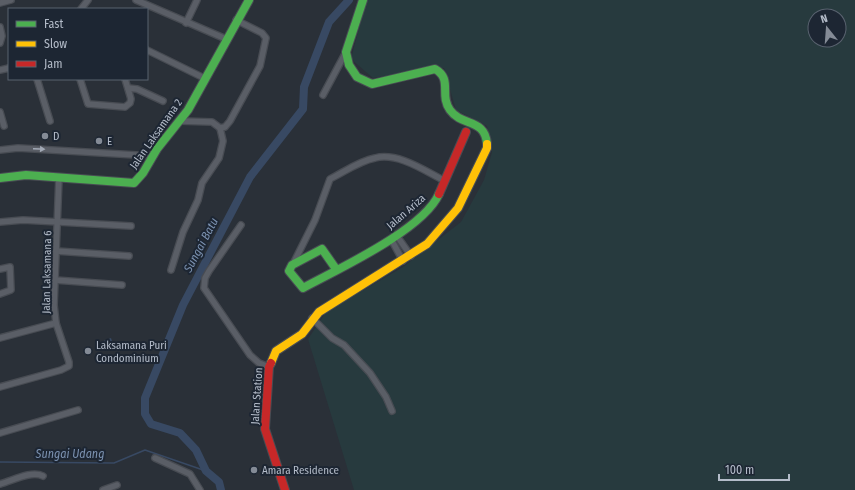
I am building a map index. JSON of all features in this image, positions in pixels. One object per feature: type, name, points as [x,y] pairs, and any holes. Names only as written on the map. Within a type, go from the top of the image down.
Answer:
[{"type":"street","points":[[0,3],[11,0]]},
{"type":"street","points":[[82,8],[88,0]]},
{"type":"street","points":[[136,0],[226,38]]},
{"type":"street","points":[[186,22],[197,0]]},
{"type":"street","name":"Jalan Laksamana 2","points":[[0,178],[26,175],[134,183],[180,121],[206,79],[226,38],[249,0]]},
{"type":"street","points":[[323,95],[346,52],[363,0]]},
{"type":"street","points":[[220,128],[225,127],[230,121],[260,66],[266,38],[262,33],[236,20]]},
{"type":"street","points":[[0,27],[2,36],[0,43]]},
{"type":"street","points":[[148,50],[206,79]]},
{"type":"street","name":"Jalan Station","points":[[285,490],[265,429],[269,367],[276,351],[302,334],[312,318],[338,298],[407,258],[427,244],[458,208],[487,148],[486,135],[482,129],[453,114],[449,109],[446,100],[442,73],[436,69],[372,84],[357,77],[352,72],[346,52]]},
{"type":"street","points":[[37,80],[50,121]]},
{"type":"street","points":[[80,80],[87,102],[90,105],[125,107],[130,104],[131,99],[125,80]]},
{"type":"street","points":[[128,88],[137,89],[163,101]]},
{"type":"street","points":[[0,112],[4,126]]},
{"type":"street","points":[[171,270],[182,232],[198,200],[202,183],[219,158],[223,141],[220,128],[212,122],[180,121]]},
{"type":"street","name":"Jalan Ariza","points":[[292,265],[289,271],[303,288],[394,238],[435,202],[466,132]]},
{"type":"street","points":[[0,150],[18,148],[153,156]]},
{"type":"street","points":[[292,265],[315,220],[330,179],[374,158],[384,156],[395,158],[410,164],[445,181]]},
{"type":"street","name":"Jalan Laksamana 6","points":[[0,387],[61,370],[69,366],[56,323],[55,280],[60,177]]},
{"type":"street","points":[[0,222],[22,220],[58,221],[131,226]]},
{"type":"street","points":[[241,225],[209,271],[205,278],[204,288],[250,354],[259,363],[269,367]]},
{"type":"street","points":[[394,238],[407,258]]},
{"type":"street","points":[[292,265],[322,250],[336,270]]},
{"type":"street","points":[[56,252],[129,256]]},
{"type":"street","points":[[0,269],[10,267],[11,290],[0,294]]},
{"type":"street","points":[[55,280],[122,285]]},
{"type":"street","points":[[312,318],[332,338],[344,345],[370,373],[386,397],[392,411]]},
{"type":"street","points":[[0,338],[56,323]]},
{"type":"street","points":[[0,433],[78,410]]},
{"type":"street","points":[[155,458],[190,474],[200,490]]},
{"type":"street","points":[[0,484],[32,474],[38,473],[43,476]]},
{"type":"street","points":[[103,490],[117,485]]},
{"type":"green space","points":[[366,0],[855,0],[855,490],[354,490],[308,339],[326,312],[403,267],[461,222],[484,180],[492,152],[487,126],[456,110],[444,68],[373,78],[351,59]]},
{"type":"water","points":[[111,338],[113,345],[103,348],[101,342]]},
{"type":"waterway","name":"Sungai Batu","points":[[221,490],[219,482],[206,471],[196,450],[180,433],[151,424],[145,414],[145,398],[183,305],[250,177],[303,109],[304,87],[329,22],[349,0]]},
{"type":"waterway","name":"Sungai Udang","points":[[0,462],[114,463],[145,450],[206,471]]},
{"type":"traffic: fast","points":[[0,178],[26,175],[134,183],[143,173],[157,149],[188,110],[249,0]]},
{"type":"traffic: fast","points":[[363,0],[346,52],[349,65],[357,77],[372,84],[435,69],[440,73],[445,82],[446,99],[450,110],[461,119],[478,126],[482,130],[487,144]]},
{"type":"traffic: fast","points":[[336,269],[322,249],[292,265],[289,271],[303,288],[398,235],[430,208],[439,194]]},
{"type":"traffic: slow","points":[[271,363],[276,351],[302,334],[319,312],[427,244],[458,208],[487,148],[487,144]]},
{"type":"traffic: jam","points":[[439,194],[466,132]]},
{"type":"traffic: jam","points":[[271,363],[269,367],[265,429],[285,490]]},
{"type":"place","name":"D","points":[[45,136]]},
{"type":"place","name":"E","points":[[99,141]]},
{"type":"place","name":"Laksamana Puri Condominium","points":[[88,351]]},
{"type":"place","name":"Amara Residence","points":[[254,470]]}]
